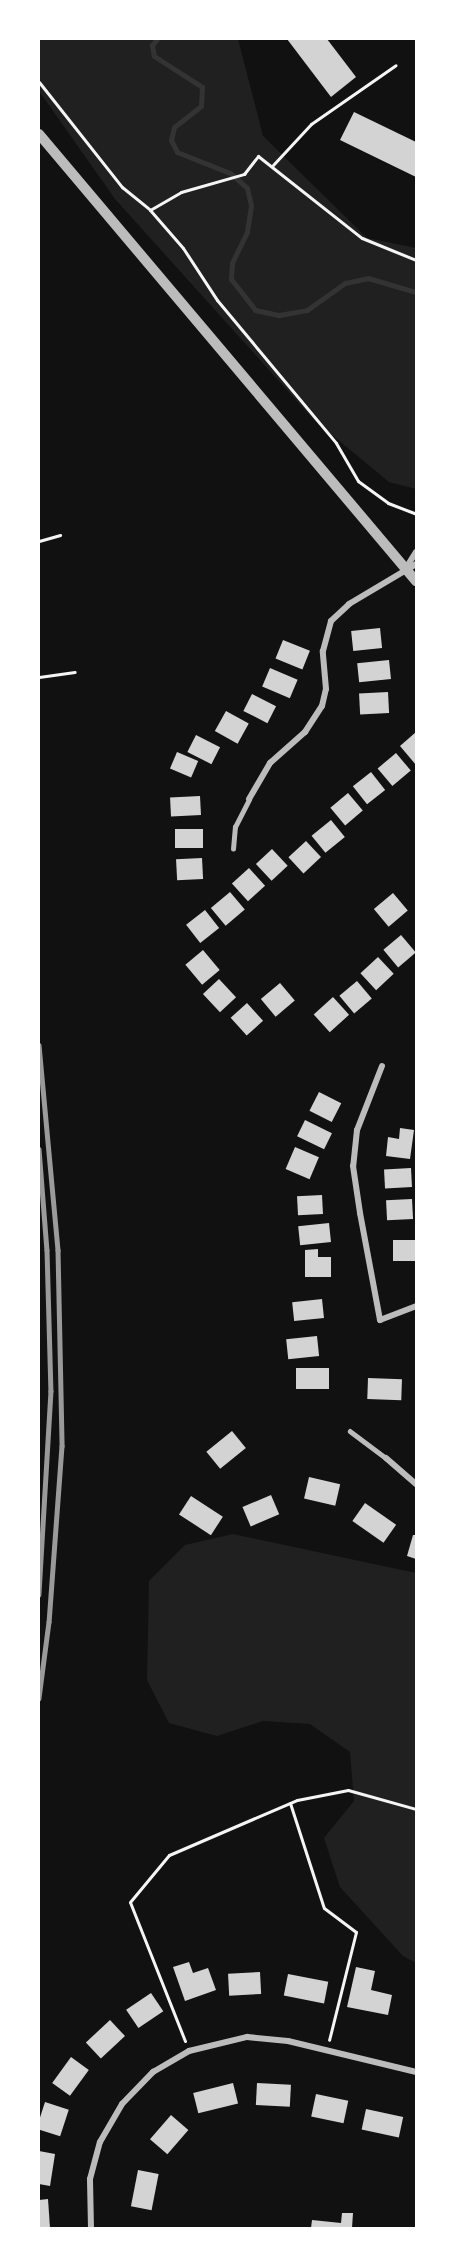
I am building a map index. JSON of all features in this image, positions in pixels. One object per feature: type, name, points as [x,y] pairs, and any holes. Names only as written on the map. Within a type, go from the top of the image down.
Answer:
[{"type":"street","points":[[39,134],[411,567],[416,581]]},
{"type":"street","points":[[249,799],[270,763],[304,732],[322,706],[326,689],[323,651],[331,621],[349,604],[411,567],[416,552]]},
{"type":"street","points":[[382,1066],[357,1130],[353,1166],[380,1320],[416,1306]]},
{"type":"street","points":[[386,1458],[416,1484]]},
{"type":"street","points":[[92,2228],[90,2179],[100,2142],[122,2104],[146,2080],[189,2051],[247,2037],[288,2041],[416,2072]]},
{"type":"lane","points":[[233,849],[235,827],[249,799]]},
{"type":"lane","points":[[350,1431],[386,1458]]},
{"type":"path","points":[[273,165],[311,124],[396,65]]},
{"type":"path","points":[[39,82],[122,187],[150,210],[183,248],[217,300],[336,443],[358,481],[388,503],[416,514]]},
{"type":"path","points":[[150,210],[181,192],[244,174],[258,156],[273,165],[362,238],[416,260]]},
{"type":"path","points":[[39,541],[60,535]]},
{"type":"path","points":[[39,677],[75,672]]},
{"type":"path","points":[[189,2051],[130,1902],[169,1855],[290,1803],[348,1790],[416,1809]]},
{"type":"path","points":[[290,1803],[324,1908],[356,1932],[327,2050]]},
{"type":"shaded area","points":[[39,39],[238,39],[263,136],[367,238],[416,248],[416,489],[389,482],[314,420],[115,199],[39,91]]},
{"type":"shaded area","points":[[233,1534],[416,1573],[416,1963],[403,1956],[340,1887],[324,1838],[354,1801],[350,1752],[310,1724],[263,1721],[217,1736],[169,1723],[147,1680],[149,1581],[185,1545]]},
{"type":"building","points":[[287,39],[327,39],[356,77],[331,97]]},
{"type":"building","points":[[354,112],[416,142],[416,177],[340,140]]},
{"type":"building","points":[[380,628],[382,648],[353,651],[351,631]]},
{"type":"building","points":[[283,640],[310,651],[302,669],[276,659]]},
{"type":"building","points":[[389,660],[391,679],[359,682],[357,663]]},
{"type":"building","points":[[270,668],[298,680],[290,698],[262,686]]},
{"type":"building","points":[[388,692],[389,713],[360,714],[359,694]]},
{"type":"building","points":[[252,694],[276,706],[267,723],[243,711]]},
{"type":"building","points":[[226,711],[249,724],[238,744],[215,731]]},
{"type":"building","points":[[416,732],[416,765],[400,746]]},
{"type":"building","points":[[196,735],[220,747],[211,764],[187,752]]},
{"type":"building","points":[[177,752],[198,761],[191,778],[170,769]]},
{"type":"building","points":[[396,753],[411,771],[392,786],[378,768]]},
{"type":"building","points":[[371,772],[385,790],[367,804],[353,786]]},
{"type":"building","points":[[348,793],[363,811],[345,825],[330,808]]},
{"type":"building","points":[[200,796],[201,815],[171,817],[170,798]]},
{"type":"building","points":[[331,820],[345,837],[325,853],[312,836]]},
{"type":"building","points":[[175,829],[203,829],[203,848],[175,848]]},
{"type":"building","points":[[306,841],[321,857],[303,873],[288,857]]},
{"type":"building","points":[[272,849],[288,866],[272,881],[256,864]]},
{"type":"building","points":[[202,858],[203,879],[177,880],[176,859]]},
{"type":"building","points":[[249,868],[265,886],[248,901],[232,883]]},
{"type":"building","points":[[230,892],[245,910],[226,926],[211,908]]},
{"type":"building","points":[[393,893],[408,911],[389,927],[374,909]]},
{"type":"building","points":[[205,910],[219,928],[200,943],[186,925]]},
{"type":"building","points":[[401,935],[416,953],[398,967],[383,950]]},
{"type":"building","points":[[203,950],[220,970],[202,985],[185,965]]},
{"type":"building","points":[[378,957],[394,974],[376,990],[360,973]]},
{"type":"building","points":[[219,979],[236,997],[220,1012],[203,994]]},
{"type":"building","points":[[357,981],[372,999],[354,1013],[339,996]]},
{"type":"building","points":[[280,983],[295,1001],[276,1017],[261,999]]},
{"type":"building","points":[[333,997],[349,1015],[330,1032],[314,1014]]},
{"type":"building","points":[[247,1003],[263,1021],[247,1036],[231,1018]]},
{"type":"building","points":[[319,1092],[341,1103],[332,1122],[309,1111]]},
{"type":"building","points":[[305,1120],[332,1133],[324,1149],[297,1136]]},
{"type":"building","points":[[400,1128],[414,1130],[410,1159],[386,1156],[388,1137],[399,1139]]},
{"type":"building","points":[[295,1147],[319,1157],[310,1179],[286,1169]]},
{"type":"building","points":[[411,1168],[412,1187],[385,1188],[384,1169]]},
{"type":"building","points":[[322,1195],[323,1214],[298,1215],[297,1196]]},
{"type":"building","points":[[412,1199],[413,1219],[387,1220],[386,1200]]},
{"type":"building","points":[[329,1223],[331,1242],[300,1245],[298,1226]]},
{"type":"building","points":[[393,1240],[416,1240],[416,1261],[393,1261]]},
{"type":"building","points":[[318,1249],[318,1257],[331,1257],[331,1277],[305,1277],[305,1250]]},
{"type":"building","points":[[322,1299],[324,1318],[294,1321],[292,1302]]},
{"type":"building","points":[[317,1336],[319,1356],[288,1359],[286,1339]]},
{"type":"building","points":[[296,1368],[329,1368],[329,1389],[296,1389]]},
{"type":"building","points":[[368,1378],[402,1379],[401,1400],[367,1399]]},
{"type":"building","points":[[232,1431],[246,1448],[220,1469],[206,1452]]},
{"type":"building","points":[[309,1477],[340,1484],[335,1506],[304,1498]]},
{"type":"building","points":[[271,1495],[279,1514],[251,1526],[242,1507]]},
{"type":"building","points":[[191,1496],[223,1517],[211,1535],[179,1514]]},
{"type":"building","points":[[365,1503],[396,1525],[384,1543],[352,1521]]},
{"type":"building","points":[[413,1535],[416,1535],[416,1559],[407,1556]]},
{"type":"building","points":[[189,1962],[193,1973],[208,1968],[216,1990],[185,2001],[173,1967]]},
{"type":"building","points":[[356,1967],[375,1971],[371,1990],[392,1995],[388,2015],[347,2007]]},
{"type":"building","points":[[260,1972],[261,1994],[229,1996],[228,1974]]},
{"type":"building","points":[[288,1974],[328,1982],[324,2003],[284,1996]]},
{"type":"building","points":[[151,1993],[163,2011],[138,2028],[126,2010]]},
{"type":"building","points":[[110,2020],[125,2036],[101,2059],[86,2043]]},
{"type":"building","points":[[71,2057],[89,2070],[70,2096],[52,2083]]},
{"type":"building","points":[[233,2083],[238,2103],[198,2113],[193,2093]]},
{"type":"building","points":[[257,2083],[291,2085],[290,2107],[256,2105]]},
{"type":"building","points":[[316,2094],[348,2101],[343,2123],[311,2116]]},
{"type":"building","points":[[45,2102],[69,2110],[60,2136],[39,2129],[39,2120]]},
{"type":"building","points":[[366,2109],[403,2117],[399,2137],[362,2130]]},
{"type":"building","points":[[171,2115],[188,2130],[167,2154],[150,2139]]},
{"type":"building","points":[[39,2151],[55,2154],[50,2186],[39,2184]]},
{"type":"building","points":[[138,2170],[159,2174],[152,2210],[131,2206]]},
{"type":"building","points":[[48,2199],[50,2228],[39,2228],[39,2200]]},
{"type":"building","points":[[342,2213],[353,2213],[352,2228],[311,2228],[312,2220],[341,2223]]},
{"type":"waterway","points":[[157,39],[152,45],[154,56],[202,87],[201,106],[174,127],[171,140],[177,152],[230,173],[247,188],[251,206],[247,232],[232,263],[231,279],[255,310],[279,315],[307,310],[345,283],[368,278],[416,292]]},
{"type":"railway","points":[[39,1045],[58,1250],[62,1446],[49,1622],[39,1698]]},
{"type":"railway","points":[[39,1149],[47,1250],[51,1391],[39,1595]]}]
